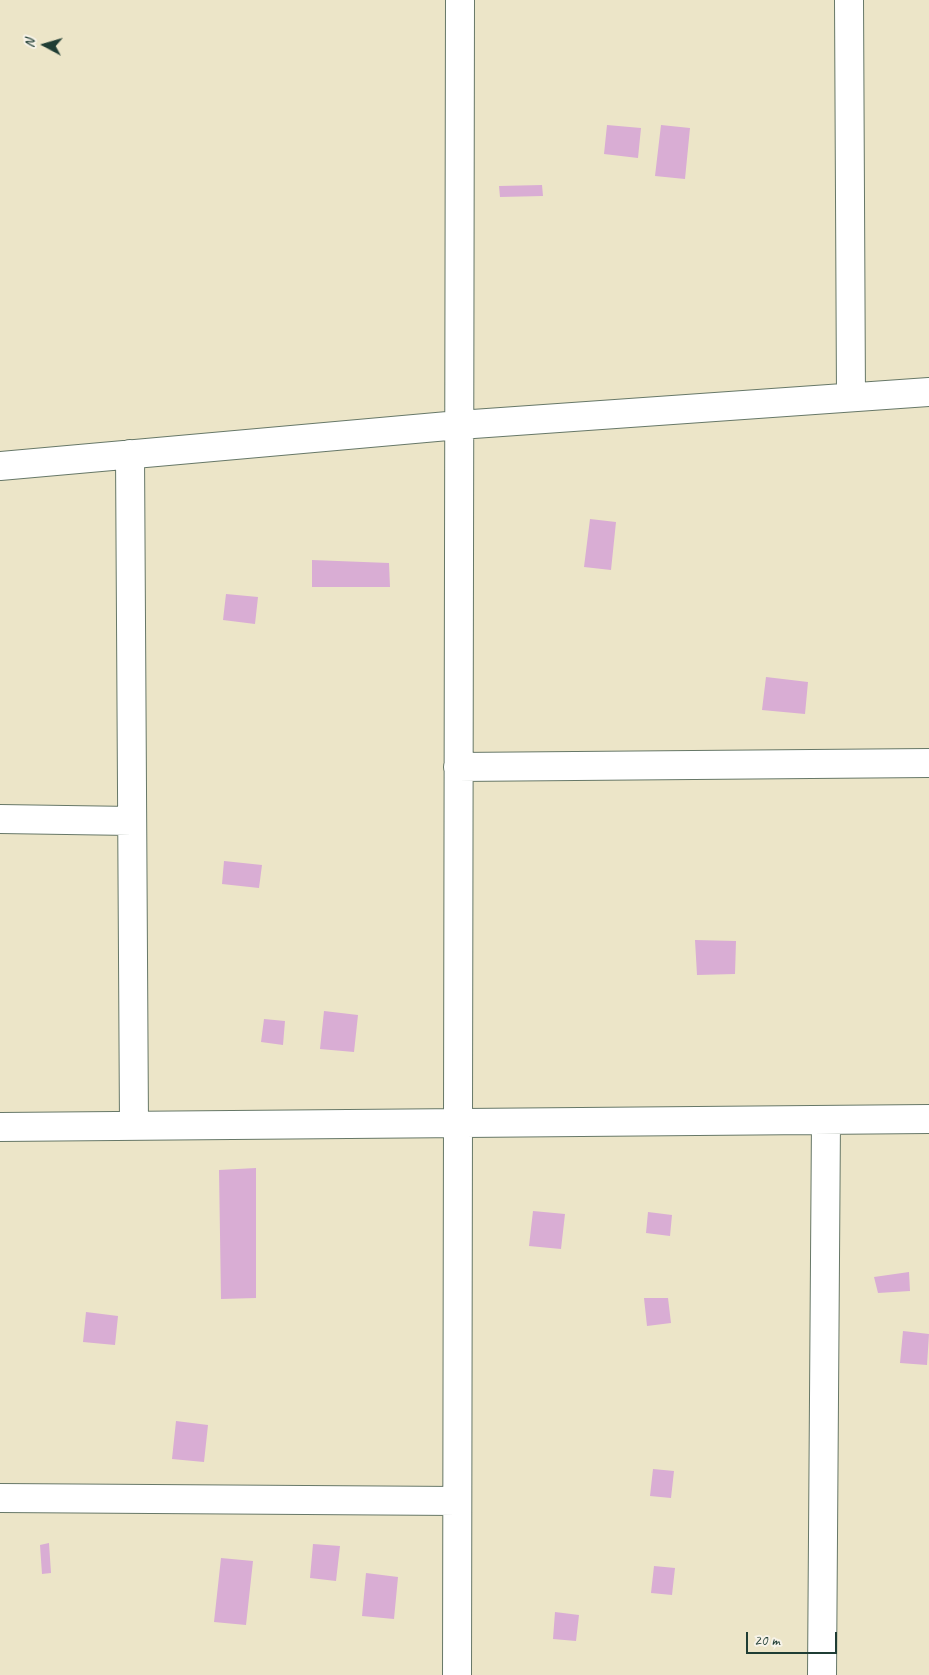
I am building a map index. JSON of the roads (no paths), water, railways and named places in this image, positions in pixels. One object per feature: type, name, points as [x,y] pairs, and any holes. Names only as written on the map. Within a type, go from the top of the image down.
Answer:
[{"type":"street","points":[[457,1675],[460,0]]},
{"type":"street","points":[[849,0],[851,397]]},
{"type":"street","points":[[0,466],[459,425],[929,392]]},
{"type":"street","points":[[130,454],[134,1126]]},
{"type":"street","points":[[458,767],[929,763]]},
{"type":"street","points":[[0,819],[132,821]]},
{"type":"street","points":[[0,1127],[929,1119]]},
{"type":"street","points":[[822,1675],[826,1120]]},
{"type":"street","points":[[0,1498],[457,1502]]}]
